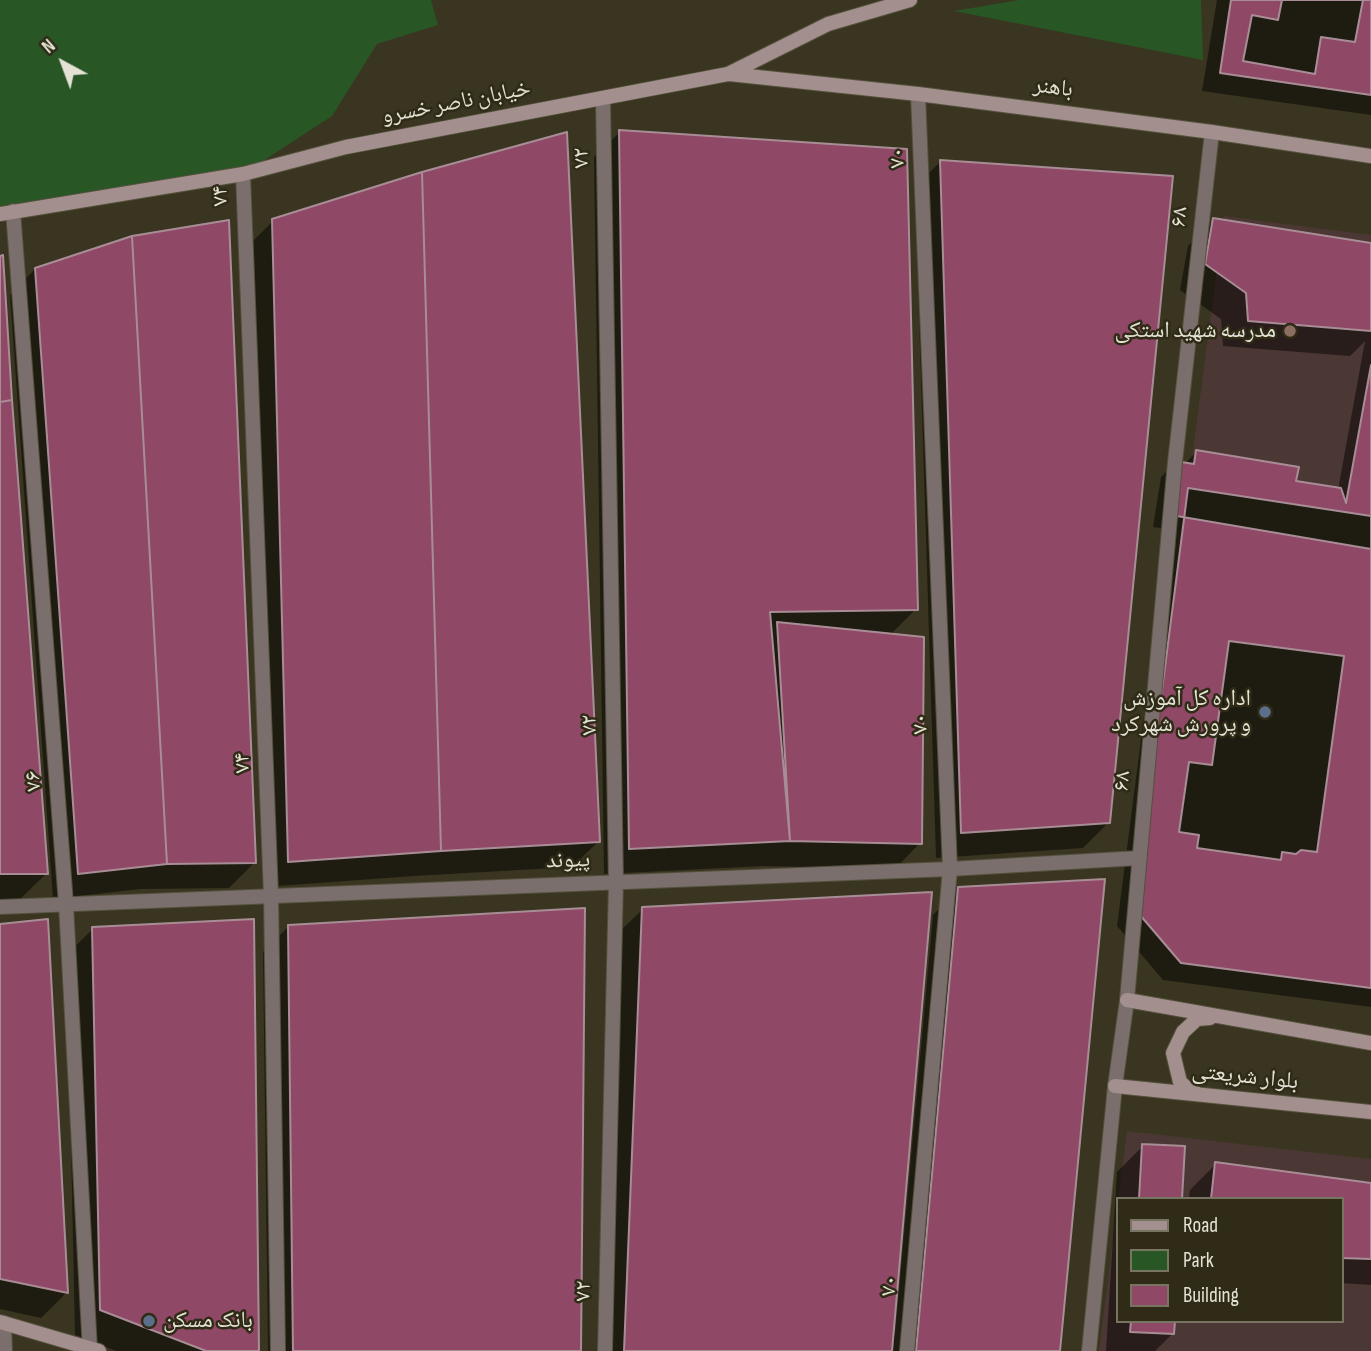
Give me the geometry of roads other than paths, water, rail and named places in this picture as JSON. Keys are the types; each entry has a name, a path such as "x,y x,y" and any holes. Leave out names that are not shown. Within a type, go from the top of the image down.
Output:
{"main road":[{"name":"خیابان ناصر خسرو","path":"6,213 243,174 346,147 728,74 828,24 910,0"},
{"name":"باهنر","path":"728,74 918,94 1212,132 1371,156"},
{"path":"1126,1000 1371,1043"},
{"path":"1210,1097 1190,1091 1180,1082 1173,1053 1183,1032 1198,1019 1219,1017"},
{"name":"بلوار شریعتی","path":"1115,1086 1371,1112"},
{"path":"2,1323 93,1350"}],"street":[{"name":"۷۰","path":"907,1351 950,869 918,94"},
{"name":"۷۲","path":"604,97 616,882 606,1351"},
{"name":"۶۸","path":"1089,1351 1126,1000 1175,462 1212,132"},
{"name":"۷۴","path":"243,174 271,896 278,1351"},
{"name":"۷۶","path":"6,213 66,904 93,1350"},
{"name":"پیوند","path":"0,907 950,869 1139,858"},
{"path":"2,1323 5,1351"}],"place":[{"name":"مدرسه شهید استکی","path":"1290,331"},
{"name":"اداره کل آموزش و پرورش شهرکرد","path":"1265,712"},
{"name":"بانک مسکن","path":"149,1321"}]}
